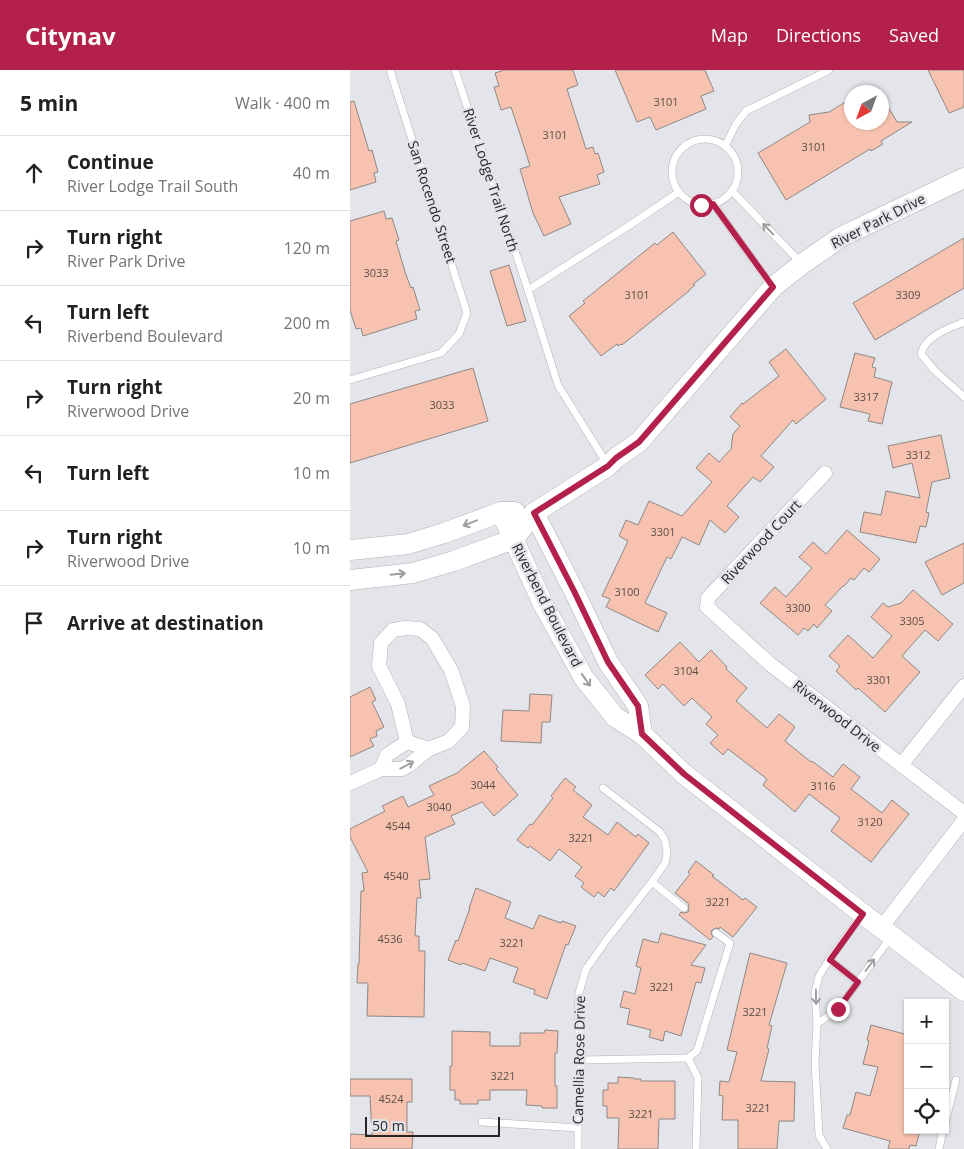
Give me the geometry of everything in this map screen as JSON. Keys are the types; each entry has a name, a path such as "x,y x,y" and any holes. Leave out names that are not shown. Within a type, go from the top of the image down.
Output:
{"street":[{"name":"River Park Drive","path":"514,539 534,513 608,466 639,442 773,287 841,237 964,178"},
{"name":"Riverwood Court","path":"714,613 707,607 708,598 825,473"},
{"path":"350,550 408,544 501,512 534,513 608,662 638,706 642,734"},
{"name":"Riverbend Boulevard","path":"501,512 544,606 584,678 615,717 642,734 684,774 964,991"},
{"path":"350,580 413,573 454,561 514,539"},
{"name":"Riverwood Drive","path":"714,613 770,664 964,813"},
{"path":"350,783 381,769 402,769 429,749 449,741 462,727 462,706 452,670 432,638 420,629 405,628 394,630 381,643 379,666 398,704 407,742"},
{"path":"901,765 964,686"},
{"path":"381,769 387,754 407,742 429,749"},
{"path":"886,932 964,820"}],"lane":[{"name":"San Rocendo Street","path":"350,380 441,353 459,334 467,313 390,70"},
{"name":"River Lodge Trail North","path":"455,70 558,385 608,466"},
{"path":"725,146 736,124 746,111 829,70"},
{"path":"702,139 714,140 725,146 736,162 738,172 732,191 724,199 713,204 701,205 690,202 679,192 674,184 671,172 674,160 680,150 690,142 702,139"},
{"path":"732,191 802,264"},
{"path":"528,290 679,192"},
{"path":"713,204 773,287"},
{"path":"964,322 939,332 922,348 921,354 934,370 964,397"},
{"name":"Camellia Rose Drive","path":"578,1149 581,1060 578,1018 579,993 586,969 652,882 665,863 667,854 665,840 660,832 603,788"},
{"path":"652,882 684,908"},
{"path":"828,1149 819,1135 815,1063 817,1024 814,992 819,976 863,914"},
{"path":"817,1024 838,1009 858,982 886,932"},
{"path":"581,1060 688,1058 698,1051 730,944 716,933"},
{"path":"830,960 858,982"},
{"path":"688,1058 698,1078 696,1149"},
{"path":"949,1107 956,1080"},
{"path":"482,1122 578,1128"},
{"path":"939,1149 943,1134"}],"building":[{"path":"504,70 573,70 578,85 567,89 586,149 593,147 595,154 598,153 604,172 597,175 600,184 559,197 571,224 544,236 533,213 520,169 530,166 511,107 501,110 494,87 499,86 495,73"},
{"path":"615,70 705,70 714,91 701,96 706,109 656,130 650,117 637,122"},
{"path":"928,70 964,70 964,107 949,113"},
{"path":"354,101 369,151 372,150 378,172 374,173 376,182 350,190 350,102"},
{"path":"844,103 844,130 889,130 889,109 897,122 912,122 881,141 883,144 871,151 870,149 786,200 758,153 810,122 809,115 829,112"},
{"path":"384,211 386,219 392,218 399,240 396,241 405,272 411,288 413,287 420,310 415,311 417,319 363,336 361,328 356,329 350,310 350,221"},
{"path":"673,232 706,274 693,284 695,285 689,291 622,345 618,346 617,344 601,356 569,316 585,303 583,301 655,243 657,245"},
{"path":"964,238 964,288 875,340 853,303"},
{"path":"509,265 526,321 507,326 490,271"},
{"path":"786,349 826,399 796,424 793,420 761,456 774,467 760,482 753,477 727,506 739,517 725,533 710,520 699,545 682,537 671,559 667,557 645,603 667,613 658,632 606,607 610,599 602,596 628,541 619,536 626,520 638,525 649,501 682,516 712,482 696,468 709,453 719,462 731,449 733,434 740,426 730,417 742,403 779,376 769,362"},
{"path":"855,353 875,358 872,367 876,368 874,377 892,382 882,424 868,421 870,414 840,407"},
{"path":"473,368 488,421 350,463 350,404"},
{"path":"941,435 950,478 932,482 926,512 929,513 926,527 920,526 916,543 860,532 864,512 881,515 886,491 920,498 912,463 893,468 888,446"},
{"path":"847,530 880,559 869,572 864,568 854,580 851,578 825,605 832,611 817,628 814,624 808,631 804,628 798,635 760,603 775,587 786,597 812,568 799,557 813,542 826,554"},
{"path":"964,543 964,583 942,595 925,562"},
{"path":"913,590 953,624 938,641 925,630 902,656 920,672 885,712 858,688 856,690 836,671 840,666 829,656 848,635 873,658 892,636 871,617 883,603 888,607 901,603"},
{"path":"680,642 699,662 711,650 727,667 726,669 747,688 736,701 767,728 779,714 795,727 785,741 811,762 833,777 843,764 860,777 851,789 882,813 892,800 909,814 871,862 831,831 840,818 809,794 795,812 763,785 767,779 728,749 723,755 710,743 718,735 706,724 712,717 692,698 684,706 663,684 658,689 645,675"},
{"path":"370,687 376,700 372,702 384,727 376,731 377,736 370,739 374,746 350,757 350,697"},
{"path":"530,694 552,695 550,722 542,722 541,743 501,741 503,710 529,711"},
{"path":"484,751 498,767 496,769 518,795 494,816 482,802 451,816 455,824 425,837 430,879 419,880 421,898 417,898 415,936 419,936 419,951 425,951 424,1017 367,1016 368,983 357,983 361,891 364,891 362,873 368,872 350,837 350,829 385,811 382,806 403,796 408,807 434,795 429,786 457,773"},
{"path":"565,778 576,787 573,790 592,805 583,817 608,835 617,822 636,837 638,834 649,843 614,891 611,888 604,897 598,892 594,897 581,887 584,883 575,876 582,867 559,849 550,861 530,846 528,848 517,840 530,824 532,825 553,798 551,796"},
{"path":"696,861 743,900 745,898 757,907 733,937 720,927 719,929 712,930 713,937 710,940 679,915 681,912 688,912 689,907 688,903 675,893 690,874 688,872"},
{"path":"476,888 511,902 505,918 533,929 539,915 576,926 568,945 566,944 547,999 534,994 535,990 513,982 518,968 490,958 485,971 448,960 456,940 458,941"},
{"path":"661,933 706,945 691,965 705,968 701,983 696,982 681,1036 665,1031 663,1041 649,1037 651,1030 627,1024 630,1009 620,1007 624,991 635,994 641,968 636,966 643,939 658,943"},
{"path":"750,953 787,963 769,1025 772,1026 767,1048 769,1049 761,1081 795,1082 794,1121 779,1121 777,1149 738,1149 738,1120 722,1120 723,1096 719,1095 720,1081 729,1082 737,1052 727,1050"},
{"path":"871,1025 904,1034 904,1134 919,1134 916,1146 910,1145 909,1149 888,1149 890,1141 843,1128 847,1115 850,1115 856,1092 870,1096 878,1067 863,1064 869,1041 867,1040"},
{"path":"545,1030 558,1031 557,1053 555,1053 557,1108 526,1105 527,1090 490,1090 490,1100 478,1100 478,1104 460,1104 460,1100 455,1100 455,1090 450,1090 452,1031 490,1032 490,1046 520,1046 520,1033 544,1033"},
{"path":"618,1077 641,1079 641,1081 675,1081 675,1119 659,1119 658,1149 618,1149 619,1118 607,1118 607,1106 603,1106 603,1090 608,1090 608,1083 618,1083"},
{"path":"350,1079 412,1079 412,1102 407,1102 407,1132 413,1132 412,1149 350,1149 350,1134 372,1135 370,1096 350,1096"}],"route":[{"path":"701,205 713,204 773,287 639,442 608,466 534,513 608,662 638,706 642,734 684,774 863,914 830,960 858,982 838,1009"}]}
